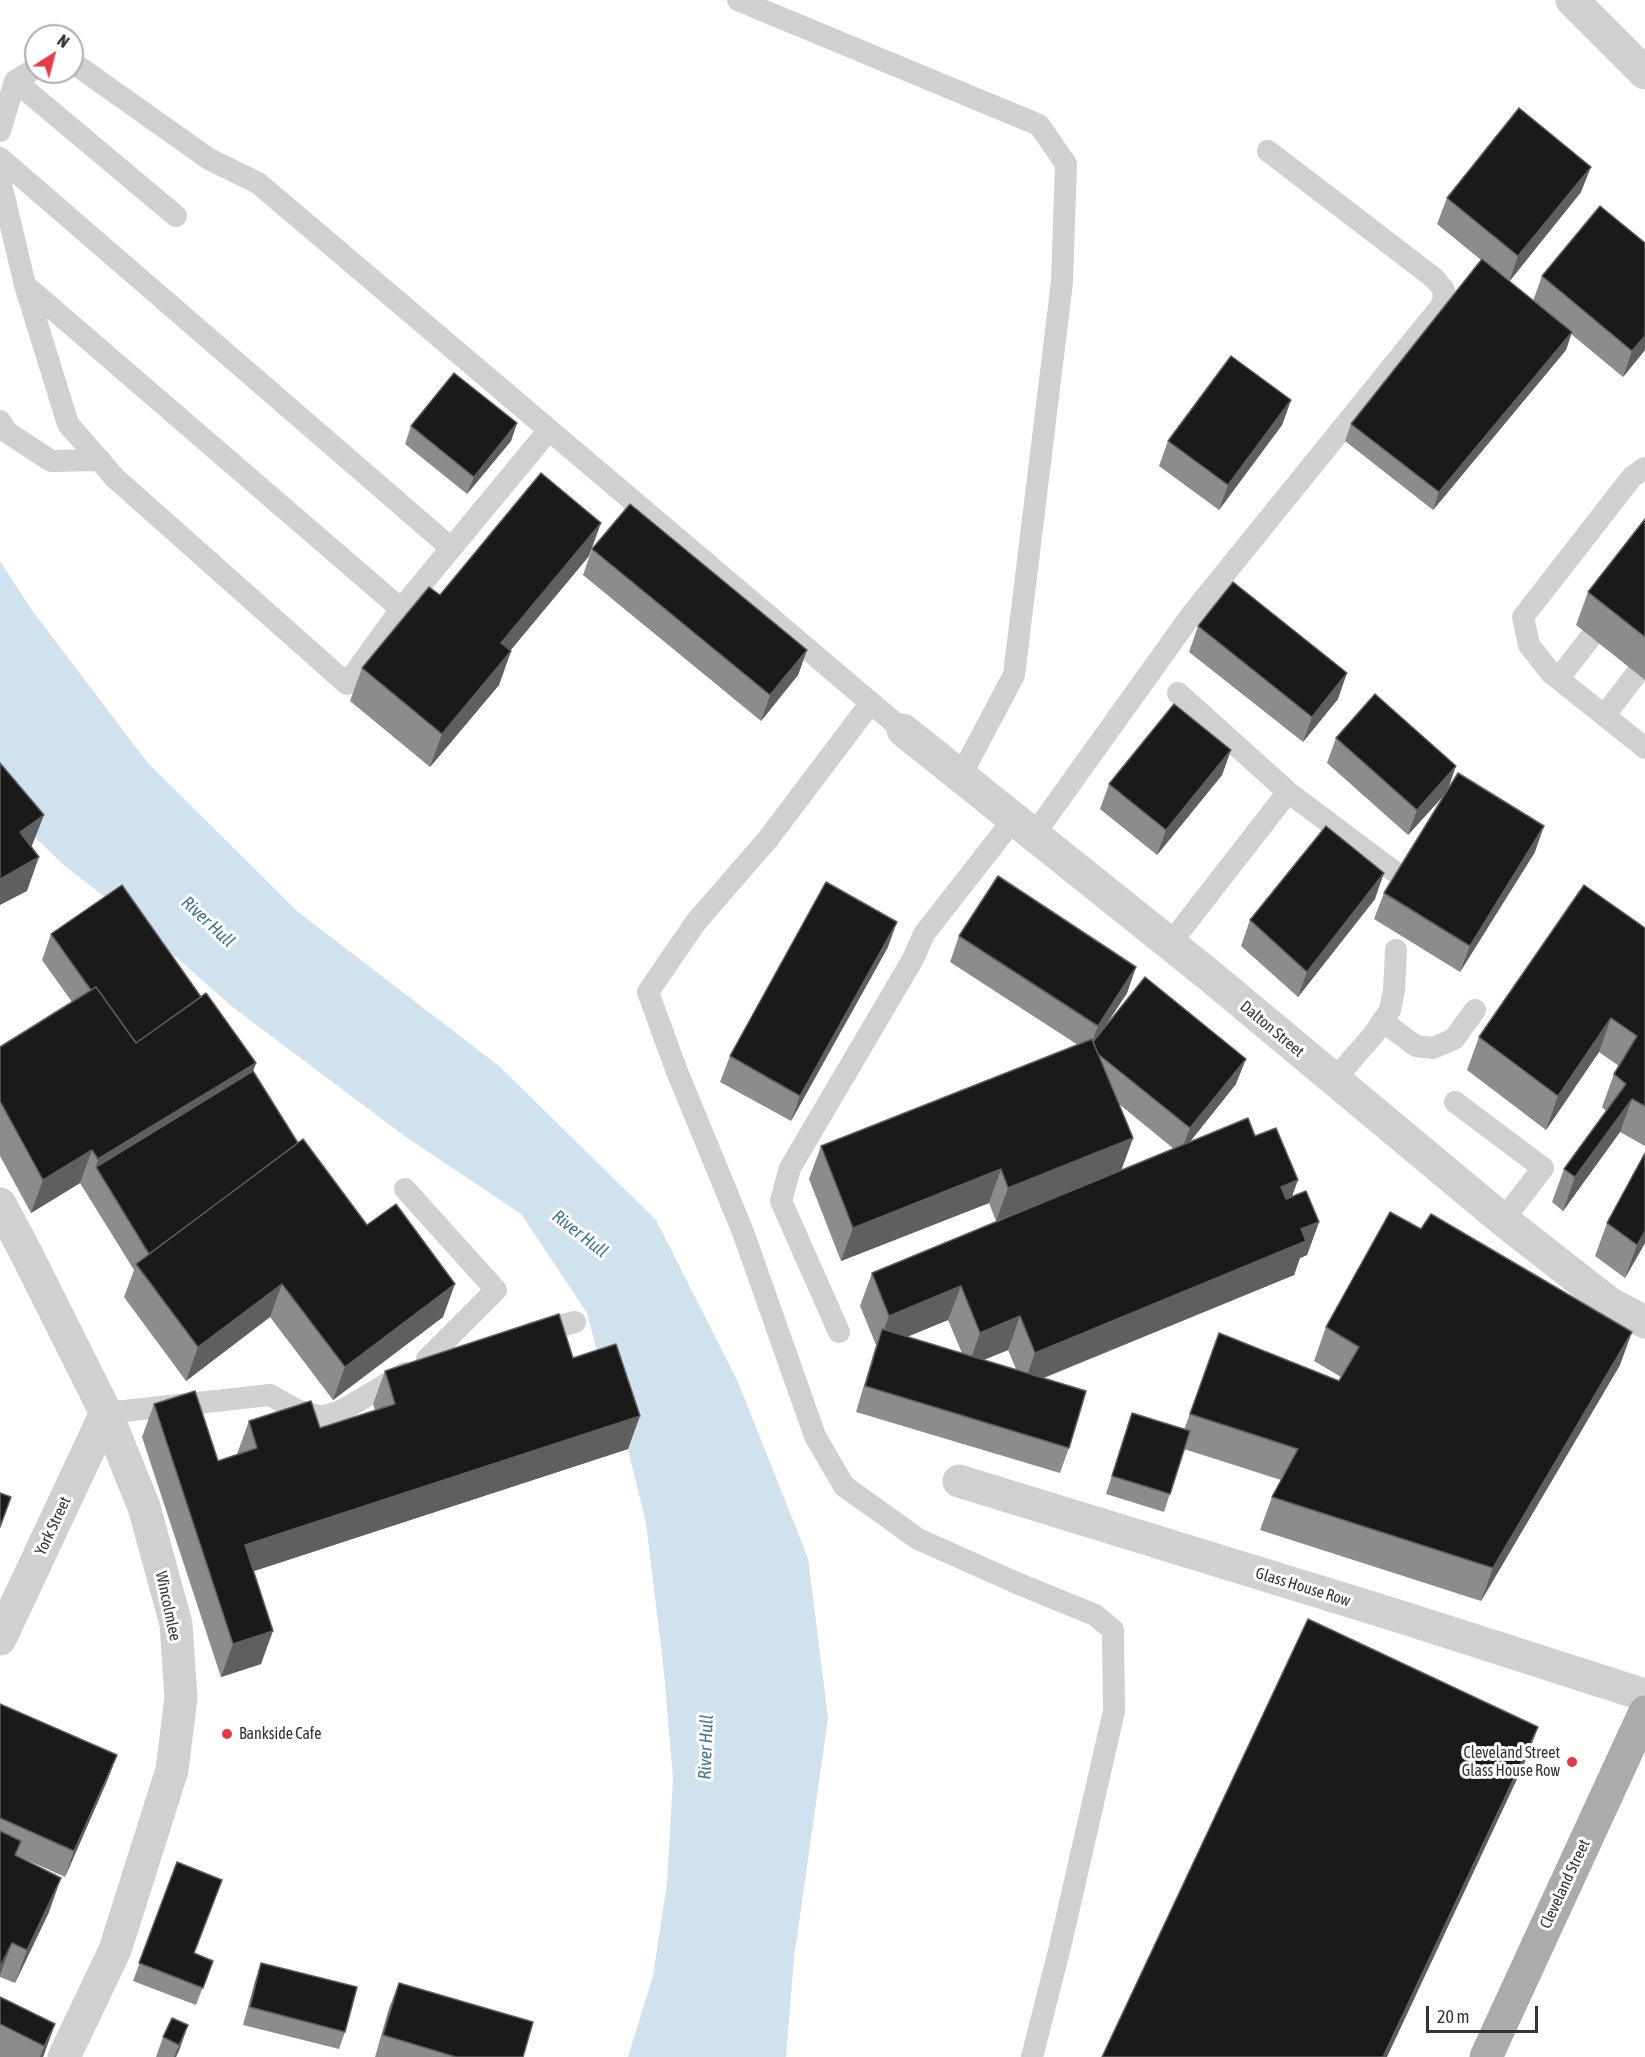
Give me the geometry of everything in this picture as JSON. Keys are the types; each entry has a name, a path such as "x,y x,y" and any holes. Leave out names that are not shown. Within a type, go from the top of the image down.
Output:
{"main road":[{"name":"Cleveland Street","path":"1486,2057 1645,1712"}],"street":[{"path":"1572,0 1645,73"},
{"name":"Dalton Street","path":"903,730 1209,975 1503,1220 1610,1303 1645,1322"},
{"name":"Wincolmlee","path":"0,1204 106,1413 144,1507 176,1624 181,1698 172,1770 115,1950 64,2057"},
{"name":"York Street","path":"0,1639 106,1413"},
{"name":"Glass House Row","path":"960,1481 1395,1615 1645,1695"}],"lane":[{"path":"738,0 1039,125 1066,164 1062,282 1014,675 960,777"},
{"path":"84,70 209,159 258,183 903,730"},
{"path":"0,131 15,81 24,75"},
{"path":"15,81 176,216"},
{"path":"839,1332 781,1201 790,1168 913,959 924,934 1023,828 1192,614 1443,304 1444,290 1434,278 1268,151"},
{"path":"0,158 451,548"},
{"path":"0,180 25,285 68,424 115,478 346,684 400,609 549,430"},
{"path":"25,285 400,609"},
{"path":"0,421 7,432 51,461 100,460"},
{"path":"1645,468 1632,477 1523,616 1529,645 1551,673 1645,747"},
{"path":"1559,678 1590,638"},
{"path":"1605,716 1637,673"},
{"path":"1178,693 1288,792 1392,870"},
{"path":"870,704 768,839 696,922 648,992 676,1069 743,1232 815,1436 844,1486 918,1539 1095,1615 1113,1630 1114,1712 1060,1947 1032,2057"},
{"path":"1169,945 1288,792"},
{"path":"1334,1080 1390,1010 1394,990 1396,950"},
{"path":"1382,1021 1416,1046 1432,1048 1454,1039 1475,1010"},
{"path":"1455,1102 1543,1168 1503,1220"},
{"path":"106,1413 270,1395 297,1410 323,1417 343,1410 427,1359 496,1290 405,1189"},
{"path":"518,1336 575,1322"},
{"path":"427,1359 461,1351"}],"water":[{"name":"River Hull","path":"0,561 31,609 147,762 297,911 499,1066 656,1220 738,1382 808,1558 828,1718 794,1958 786,2057 628,2057 653,1976 667,1884 673,1778 664,1672 646,1523 628,1449 604,1378 587,1313 521,1214 406,1137 230,1005 133,919 65,866 20,823 0,797"}],"building":[{"path":"1519,108 1591,167 1518,256 1447,198"},
{"path":"1600,206 1645,243 1645,336 1632,351 1542,276"},
{"path":"1482,259 1572,332 1439,492 1351,424"},
{"path":"1231,356 1291,400 1228,485 1168,441"},
{"path":"454,373 517,423 474,477 411,426"},
{"path":"541,473 601,523 501,643 511,651 442,734 362,668 429,587 440,595"},
{"path":"630,504 807,650 770,695 592,549"},
{"path":"1645,519 1645,637 1588,592"},
{"path":"1233,582 1347,673 1312,717 1198,626"},
{"path":"1375,694 1456,766 1417,810 1336,738"},
{"path":"1174,704 1231,750 1166,830 1109,784"},
{"path":"0,763 44,815 20,832 39,857 0,879"},
{"path":"1458,773 1544,826 1470,946 1384,893"},
{"path":"1326,826 1384,873 1307,972 1250,920"},
{"path":"998,876 1136,967 1098,1026 959,936"},
{"path":"826,882 897,922 800,1096 730,1056"},
{"path":"122,885 201,997 136,1043 96,987 91,990 51,934"},
{"path":"1584,885 1645,928 1645,1106 1632,1099 1575,1177 1564,1169 1626,1084 1614,1074 1637,1036 1611,1018 1558,1096 1479,1037"},
{"path":"1145,977 1246,1059 1190,1128 1098,1054 1093,1042"},
{"path":"96,987 136,1043 206,993 256,1063 98,1159 92,1150 43,1180 0,1101 0,1047"},
{"path":"1092,1039 1133,1138 1008,1188 1001,1169 853,1228 821,1146"},
{"path":"253,1071 298,1143 149,1254 96,1167"},
{"path":"1248,1118 1255,1136 1276,1128 1298,1180 1281,1187 1286,1199 1306,1191 1319,1222 1301,1229 1306,1241 1035,1353 1020,1316 980,1333 961,1286 889,1316 872,1273"},
{"path":"303,1139 367,1225 396,1204 455,1284 345,1367 282,1284 198,1347 136,1264"},
{"path":"1645,1153 1645,1231 1637,1245 1607,1223"},
{"path":"1390,1212 1421,1229 1431,1214 1632,1332 1493,1568 1272,1497 1298,1449 1190,1414 1219,1333 1339,1381 1359,1347 1326,1327"},
{"path":"559,1314 573,1358 616,1344 640,1416 245,1545 273,1631 233,1644 154,1404 195,1391 218,1461 257,1448 249,1421 311,1401 320,1428 395,1404 385,1371"},
{"path":"882,1329 1086,1391 1069,1448 865,1386"},
{"path":"1132,1413 1190,1431 1170,1494 1112,1476"},
{"path":"0,1493 11,1497 0,1527"},
{"path":"1308,1619 1538,1727 1383,2057 1102,2057"},
{"path":"0,1704 117,1755 74,1851 0,1818"},
{"path":"0,1831 21,1841 15,1855 61,1878 27,1950 12,1943 0,1967"},
{"path":"177,1862 222,1880 194,1953 213,1961 203,1988 139,1963"},
{"path":"261,1963 357,1987 345,2032 250,2007"},
{"path":"399,1983 533,2022 523,2057 456,2057 383,2035"},
{"path":"0,1997 55,2024 44,2046 0,2024"},
{"path":"172,2018 188,2025 179,2045 163,2037"}],"place":[{"name":"Bankside Cafe","path":"227,1734"},
{"name":"Cleveland Street Glass House Row","path":"1572,1762"}]}
